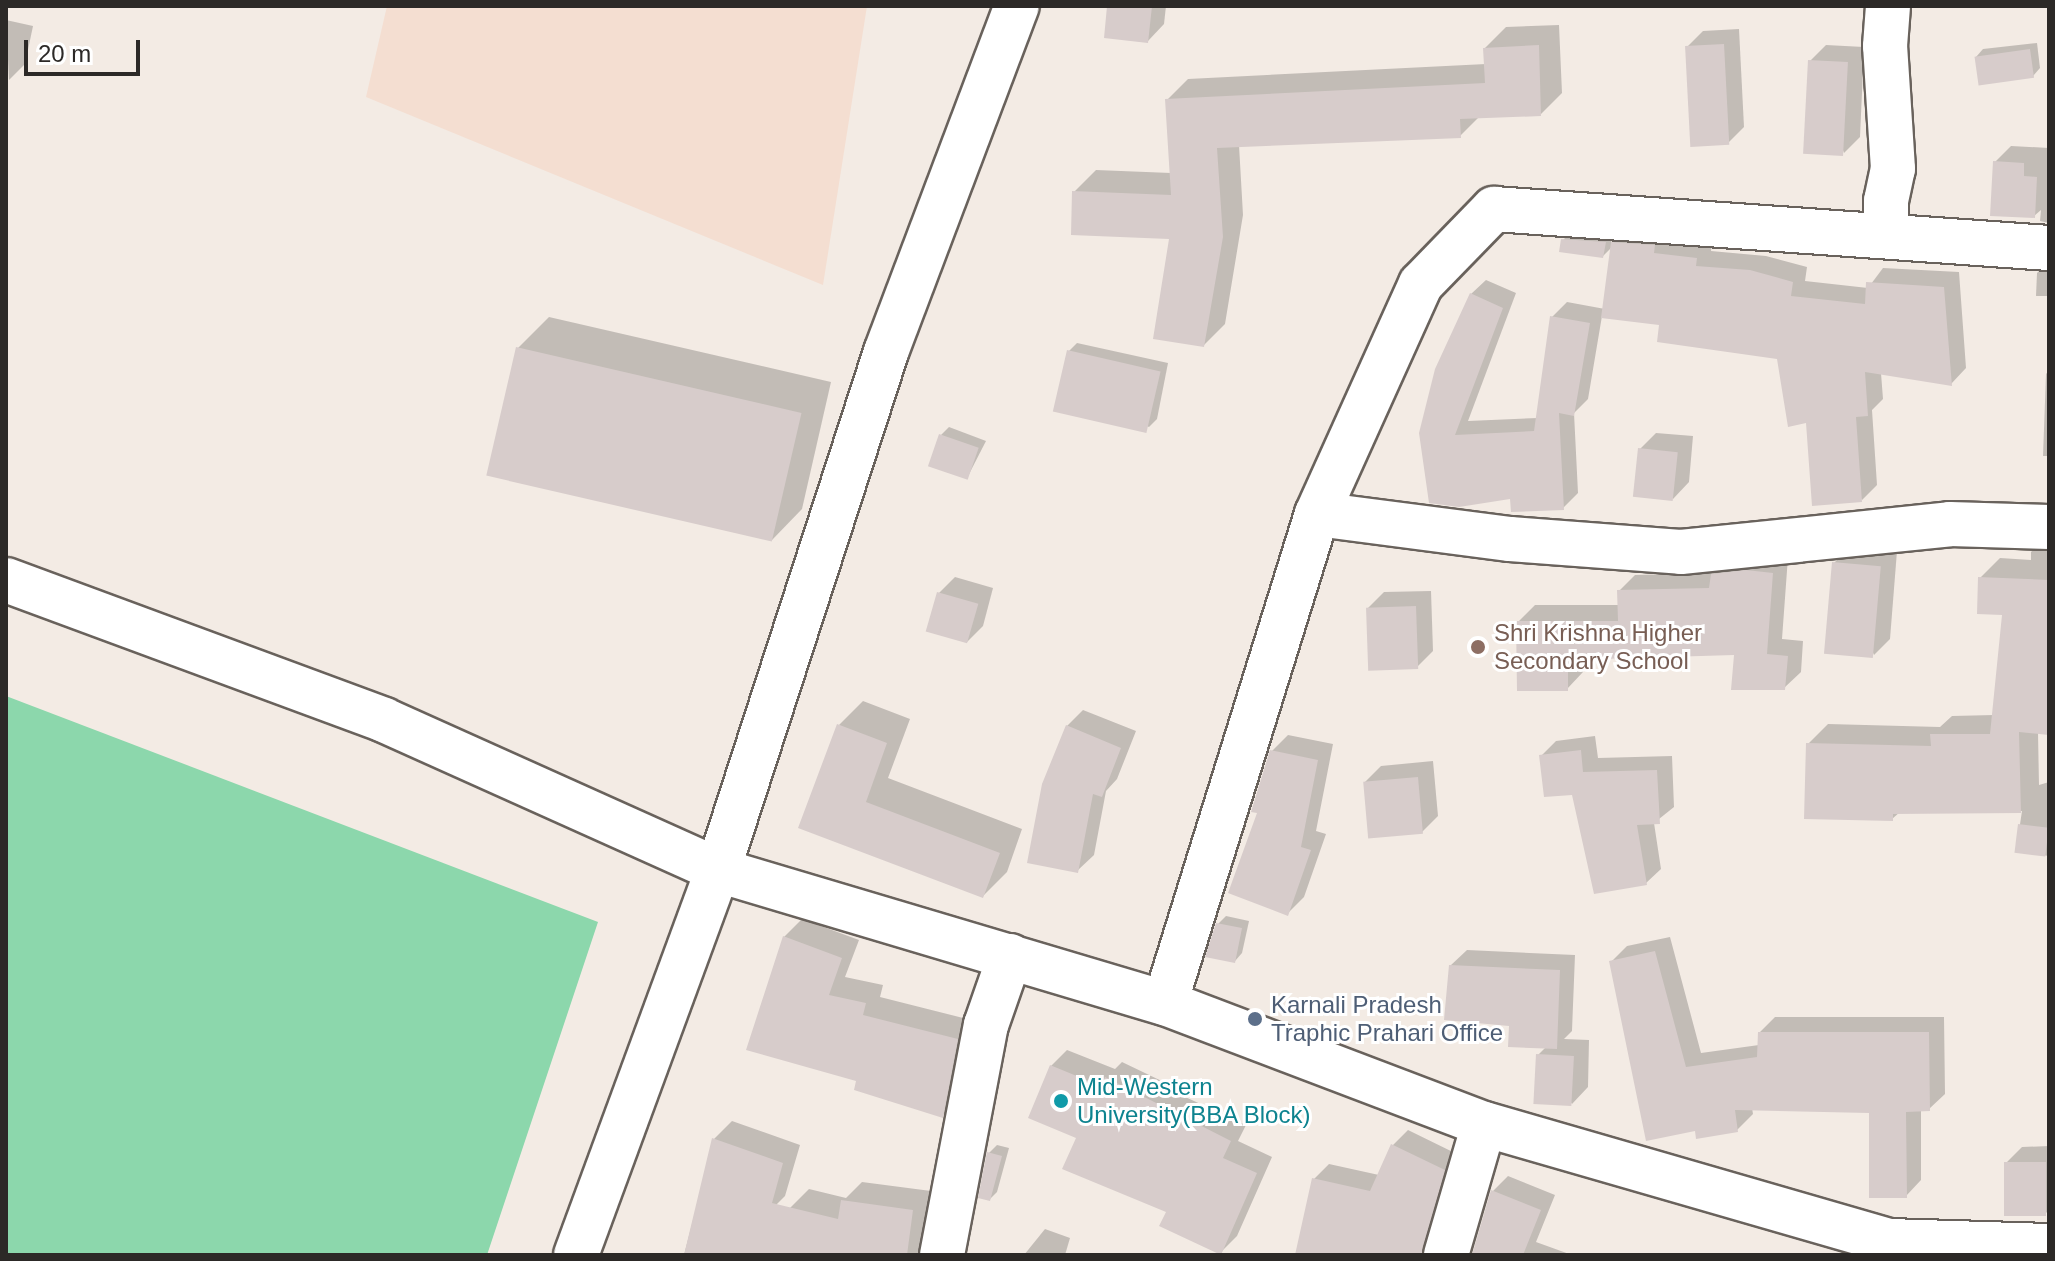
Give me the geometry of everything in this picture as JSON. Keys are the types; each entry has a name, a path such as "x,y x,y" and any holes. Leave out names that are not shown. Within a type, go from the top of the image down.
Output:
{"street":[{"path":"576,1255 718,870 886,352 1017,6"},
{"path":"1886,236 1886,201 1893,169 1885,46 1888,6"},
{"path":"1165,1003 1317,514 1421,284 1494,209 2049,248"},
{"path":"1317,514 1510,539 1681,552 1950,524 2049,527"},
{"path":"6,580 384,720 718,870 1165,1003 1484,1124 1889,1241 2049,1246"},
{"path":"942,1255 986,1025 1010,956"},
{"path":"1446,1255 1484,1124"}],"shaded area":[{"path":"387,6 867,6 823,285 366,97"}],"green space":[{"path":"6,696 598,922 487,1255 6,1255"}],"building":[{"path":"1107,6 1152,6 1148,43 1104,38"},
{"path":"1724,44 1729,145 1690,147 1685,46"},
{"path":"1539,45 1541,116 1460,119 1461,138 1217,148 1223,237 1204,347 1153,339 1169,239 1071,235 1072,191 1171,195 1165,99 1485,83 1483,48"},
{"path":"2030,49 2034,78 1979,86 1975,57"},
{"path":"1808,60 1848,62 1843,156 1803,154"},
{"path":"1993,161 2024,163 2024,176 2037,177 2035,218 1990,216"},
{"path":"1561,239 1606,242 1603,258 1559,252"},
{"path":"1611,242 1655,245 1654,253 1697,258 1696,266 1750,270 1793,282 1791,296 1865,304 1866,282 1944,287 1952,386 1865,372 1868,416 1856,417 1862,502 1812,506 1806,423 1788,427 1777,359 1657,342 1659,325 1601,318"},
{"path":"1470,293 1503,308 1455,435 1534,431 1550,316 1590,323 1574,416 1559,413 1564,510 1511,512 1510,499 1459,507 1429,503 1419,433 1435,369"},
{"path":"516,347 801,413 772,542 486,476"},
{"path":"1067,350 1161,372 1146,433 1053,411"},
{"path":"939,434 979,448 968,480 928,466"},
{"path":"1638,448 1678,452 1673,501 1633,497"},
{"path":"1832,562 1881,566 1873,658 1824,654"},
{"path":"1746,570 1773,573 1767,654 1788,656 1785,690 1731,690 1734,655 1568,660 1568,691 1517,691 1516,621 1618,621 1617,590 1709,588 1711,574"},
{"path":"1978,577 2049,580 2049,735 2019,732 2021,813 1893,814 1893,821 1804,819 1806,743 1931,746 1930,734 1990,734 2002,615 1977,614"},
{"path":"937,592 978,604 967,643 926,631"},
{"path":"1416,606 1418,669 1368,671 1366,608"},
{"path":"837,724 887,743 866,802 1000,853 983,898 798,828"},
{"path":"1066,725 1121,748 1102,797 1093,794 1078,873 1027,863 1042,784"},
{"path":"1270,750 1318,760 1301,847 1311,850 1288,916 1228,893 1257,813 1251,812"},
{"path":"1581,750 1583,772 1657,770 1660,824 1637,825 1647,885 1594,894 1572,795 1544,797 1539,755"},
{"path":"1418,777 1423,834 1368,839 1363,782"},
{"path":"2018,824 2049,828 2045,857 2014,853"},
{"path":"1216,923 1242,928 1235,963 1205,957"},
{"path":"783,936 842,958 829,995 866,1003 863,1015 958,1039 943,1118 854,1090 856,1081 746,1050"},
{"path":"1655,951 1686,1067 1757,1057 1758,1032 1929,1032 1930,1111 1906,1112 1907,1198 1869,1198 1869,1113 1735,1110 1738,1132 1696,1139 1695,1131 1646,1141 1609,961"},
{"path":"1449,965 1560,970 1557,1049 1508,1047 1509,1026 1444,1020"},
{"path":"1536,1054 1574,1056 1571,1106 1533,1104"},
{"path":"1050,1065 1101,1086 1105,1077 1231,1141 1223,1158 1257,1173 1221,1255 1159,1226 1166,1212 1062,1169 1076,1138 1028,1118"},
{"path":"712,1138 783,1163 772,1203 838,1219 841,1200 913,1210 907,1255 684,1255"},
{"path":"1391,1144 1445,1170 1422,1255 1295,1255 1312,1178 1370,1191"},
{"path":"987,1152 1002,1156 990,1201 978,1198"},
{"path":"2004,1162 2046,1162 2046,1216 2004,1216"},
{"path":"1491,1190 1541,1210 1523,1255 1472,1255"}],"place":[{"name":"Shri Krishna Higher Secondary School","path":"1478,647"},
{"name":"Karnali Pradesh Traphic Prahari Office","path":"1255,1019"},
{"name":"Mid-Western University(BBA Block)","path":"1061,1101"}]}
